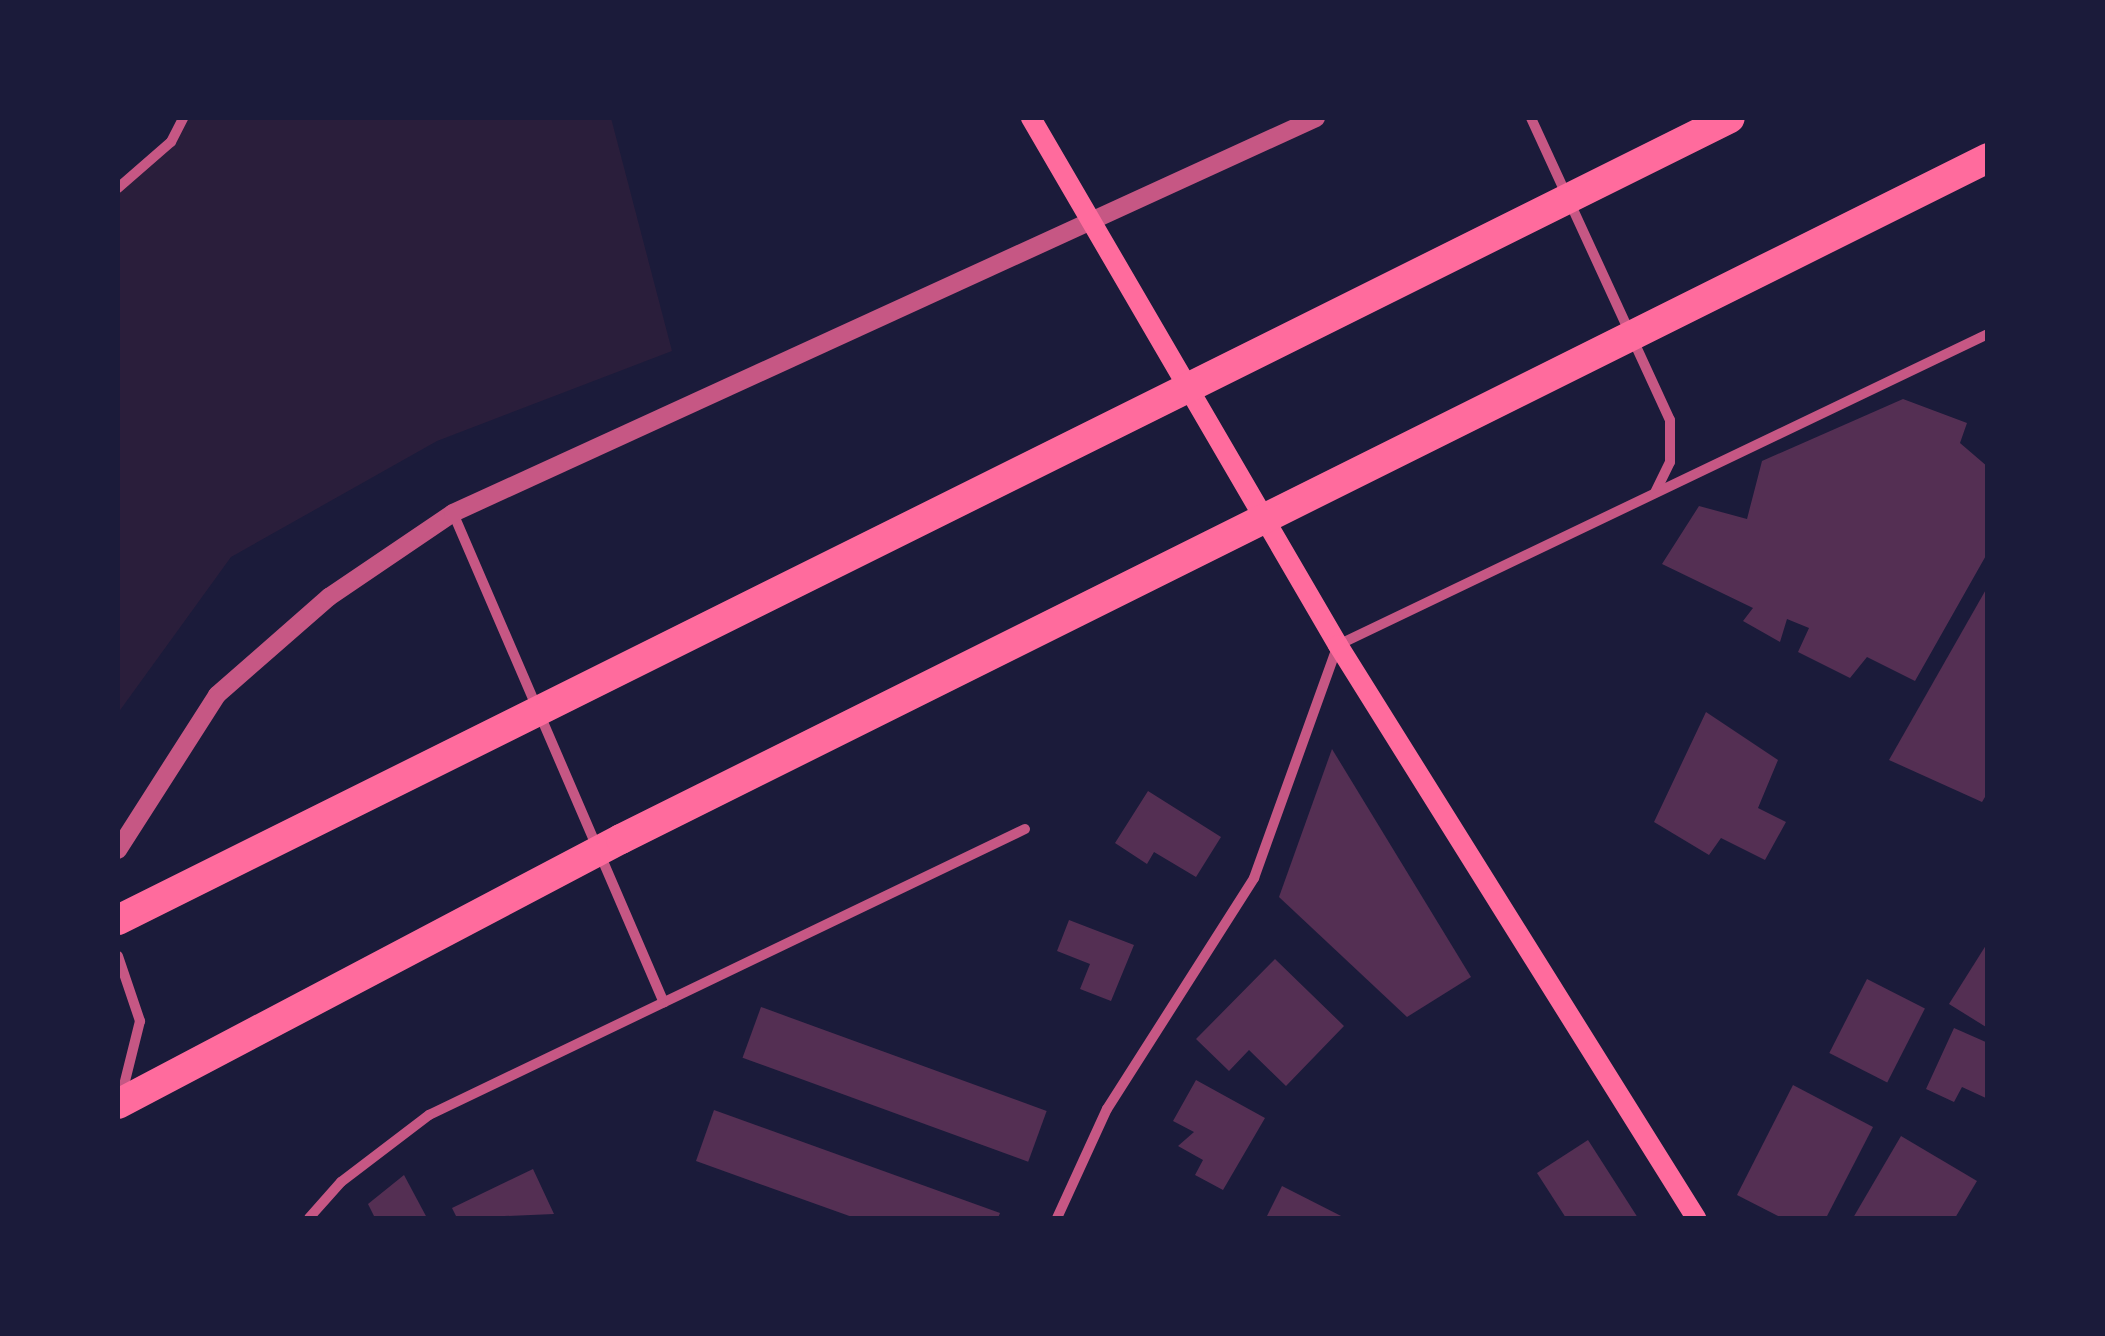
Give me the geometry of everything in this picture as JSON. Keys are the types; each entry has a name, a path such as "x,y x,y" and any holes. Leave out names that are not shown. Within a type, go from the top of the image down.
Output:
{"highway":[{"path":"118,920 1730,118"},
{"path":"118,1104 620,838 1988,158"}],"main road":[{"path":"1031,118 1089,225 1338,644 1696,1218"}],"street":[{"path":"118,188 171,142 184,118"},
{"path":"118,850 217,695 329,597 452,513 1316,118"},
{"path":"1532,118 1670,420 1670,462 1655,493"},
{"path":"1057,1218 1107,1109 1254,878 1338,644 1988,334"},
{"path":"452,513 664,1003"},
{"path":"309,1218 341,1182 429,1115 1025,829"},
{"path":"118,956 140,1020 138,1054 118,1104"}],"shaded area":[{"path":"183,118 611,118 672,351 437,441 231,557 118,713 118,190 171,142"}],"building":[{"path":"1903,399 1967,423 1960,443 1988,467 1988,552 1915,681 1867,657 1850,678 1798,652 1809,628 1787,619 1780,642 1743,621 1753,608 1662,564 1699,506 1747,519 1762,461"},
{"path":"1988,586 1988,792 1982,802 1889,760"},
{"path":"1706,712 1778,760 1758,808 1786,822 1765,860 1721,838 1709,855 1654,822"},
{"path":"1332,749 1471,977 1407,1017 1279,897"},
{"path":"1148,791 1221,837 1196,877 1154,852 1147,864 1115,843"},
{"path":"1069,920 1134,945 1111,1001 1080,989 1090,964 1057,951"},
{"path":"1988,942 1988,1025 1986,1027 1949,1004"},
{"path":"1275,959 1344,1026 1286,1086 1249,1050 1229,1071 1196,1039"},
{"path":"1867,979 1925,1009 1887,1082 1829,1053"},
{"path":"761,1007 1047,1111 1028,1162 743,1058"},
{"path":"1954,1028 1988,1043 1988,1099 1962,1087 1954,1102 1926,1089"},
{"path":"1196,1080 1265,1118 1223,1190 1195,1175 1203,1160 1178,1146 1194,1132 1173,1121"},
{"path":"1793,1085 1873,1127 1826,1218 1782,1218 1737,1195"},
{"path":"714,1110 1000,1213 998,1218 855,1218 696,1161"},
{"path":"1901,1136 1977,1181 1955,1218 1853,1218"},
{"path":"1588,1140 1638,1218 1566,1218 1537,1173"},
{"path":"533,1169 554,1214 457,1218 452,1208"},
{"path":"404,1175 427,1218 375,1218 368,1204"},
{"path":"1282,1186 1345,1218 1266,1218"}]}
